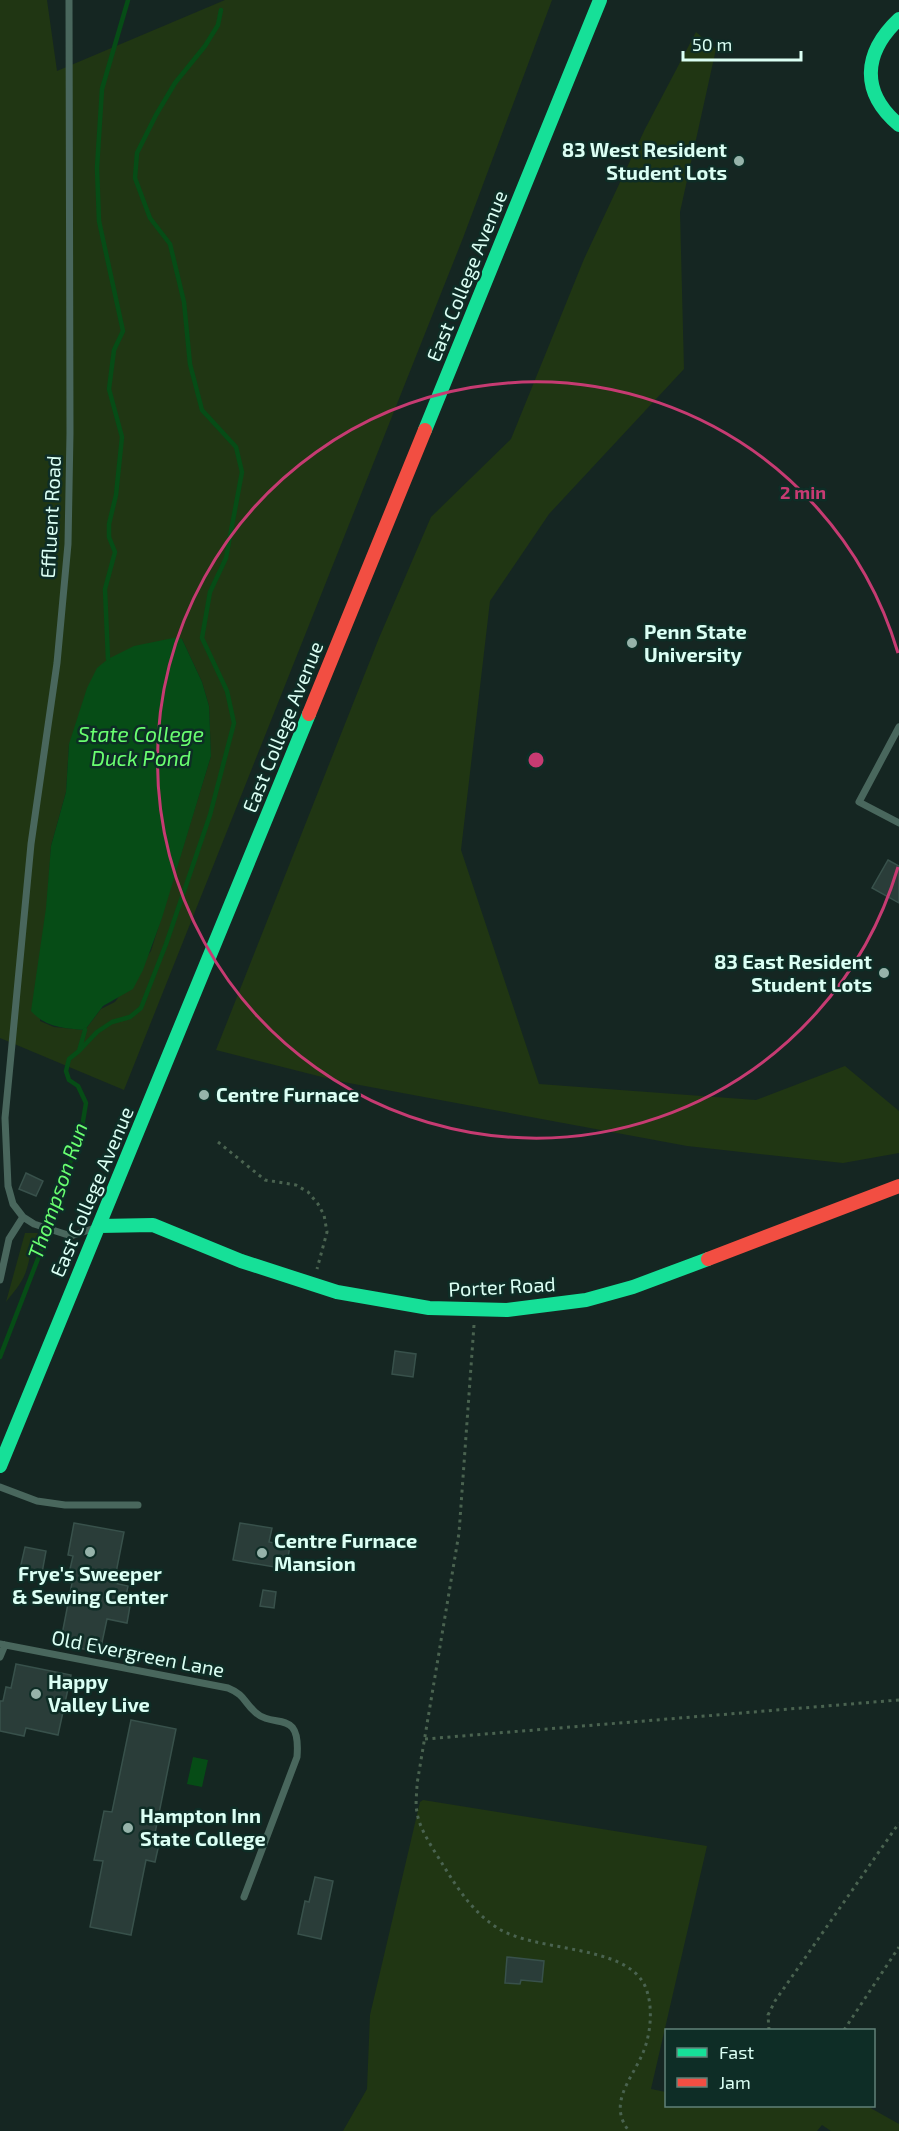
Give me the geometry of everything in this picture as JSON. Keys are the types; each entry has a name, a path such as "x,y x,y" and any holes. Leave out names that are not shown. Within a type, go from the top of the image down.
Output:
{"main road":[{"name":"East College Avenue","path":"0,1466 600,0"},
{"path":"587,32 607,0"},
{"path":"899,20 880,40 872,59 870,79 873,97 899,125"},
{"name":"Porter Road","path":"100,1226 153,1225 241,1261 312,1285 386,1303 476,1311 556,1305 633,1287 899,1186"}],"lane":[{"name":"Effluent Road","path":"23,1216 13,1204 8,1186 5,1118 11,1032 31,844 57,663 68,544 69,0"},
{"path":"899,728 859,802 899,823"},
{"path":"0,1280 9,1239 23,1216 38,1225 71,1236 100,1226"},
{"path":"0,1487 37,1502 65,1505 138,1505"},
{"path":"0,1657 3,1644"},
{"name":"Old Evergreen Lane","path":"3,1644 228,1688 240,1693 254,1712 262,1717 288,1724 295,1732 298,1743 297,1757 244,1897"}],"path":[{"path":"218,1142 265,1180 296,1185 308,1192 318,1204 324,1215 327,1232 312,1285"},
{"path":"476,1311 459,1533 417,1784 417,1813 447,1870 474,1910 497,1928 520,1939 614,1960 630,1967 645,1985 652,2012 642,2055 624,2087 620,2106 621,2121 629,2131"},
{"path":"425,1739 899,1700"},
{"path":"770,2029 768,2014 775,2001 899,1823"},
{"path":"845,2029 899,1947"}],"shaded area":[{"path":"0,0 47,0 57,71 225,0 552,0 463,238 124,1090 0,1038","holes":["182,639 202,682 209,706 211,756 151,951 115,1002 101,1009 85,1030 54,1027 40,1021 51,846 66,792 69,744"]},
{"path":"696,32 716,49 680,212 684,369 549,514 490,601 461,850 539,1084 756,1100 845,1066 899,1111 899,1153 843,1163 687,1146 338,1081 216,1050 379,638 431,517 511,439 584,259 645,129"},
{"path":"25,1233 38,1233 23,1278 6,1302"},
{"path":"423,1800 707,1846 651,2089 665,2092 665,2107 869,2107 899,2124 899,2131 831,2131 822,2125 817,2131 343,2131 367,2089 370,2015 420,1802"}],"water":[{"name":"State College Duck Pond","path":"178,637 182,639 202,682 209,706 211,756 162,918 143,970 133,989 103,1006 85,1030 49,1024 31,1011 46,908 51,846 66,792 69,744 87,688 97,668 108,659 134,646"},
{"path":"193,1757 208,1760 202,1787 187,1784"}],"building":[{"path":"888,860 899,866 899,903 872,888"},
{"path":"26,1173 43,1181 36,1196 19,1189"},
{"path":"395,1351 416,1354 413,1377 392,1374"},
{"path":"74,1523 124,1532 114,1583 128,1586 124,1605 130,1606 127,1623 107,1619 100,1652 60,1645 72,1583 67,1582 73,1556 68,1555"},
{"name":"Centre Furnace Mansion","path":"240,1523 272,1528 269,1542 290,1546 286,1569 233,1560"},
{"path":"25,1547 46,1551 42,1573 20,1569"},
{"path":"263,1590 276,1592 274,1608 260,1606"},
{"name":"Happy Valley Live","path":"16,1664 71,1675 58,1735 26,1728 24,1736 0,1731 0,1701 3,1701 6,1687 11,1688"},
{"name":"Hampton Inn State College","path":"131,1720 176,1729 153,1843 159,1844 155,1862 146,1860 131,1935 90,1927 103,1861 94,1860 104,1811 112,1812"},
{"path":"315,1877 333,1881 321,1939 298,1934 305,1901 309,1902"},
{"path":"507,1957 544,1961 542,1982 521,1980 520,1984 505,1983"}],"waterway":[{"path":"108,659 105,589 115,552 109,537 109,524 116,495 122,437 109,389 114,350 123,331 99,221 97,168 102,89 128,0"},
{"path":"79,1051 97,1032 112,1022 130,1017 141,1008 166,944 210,815 234,723 227,691 202,638 210,592 226,558 242,472 236,447 202,410 190,364 184,302 170,244 150,218 135,178 137,153 156,115 175,83 205,46 218,25 221,10"},
{"name":"Thompson Run","path":"0,1357 39,1256 82,1127 86,1103 78,1086 69,1080 66,1071 69,1059 79,1051 85,1030"}],"traffic: fast":[{"path":"425,430 600,0"},
{"path":"899,19 878,45 871,72 872,86 877,99 899,125"},
{"path":"0,1466 309,714"},
{"path":"100,1226 153,1225 241,1261 337,1292 429,1308 507,1310 586,1300 633,1287 708,1259"}],"traffic: jam":[{"path":"309,714 425,430"},
{"path":"708,1259 899,1186"}],"place":[{"name":"83 West Resident Student Lots","path":"739,161"},
{"name":"Penn State University","path":"632,643"},
{"name":"83 East Resident Student Lots","path":"884,973"},
{"name":"Centre Furnace","path":"204,1095"},
{"name":"Frye's Sweeper & Sewing Center","path":"90,1552"},
{"name":"Centre Furnace Mansion","path":"262,1553"},
{"name":"Happy Valley Live","path":"36,1694"},
{"name":"Hampton Inn State College","path":"128,1828"}]}
